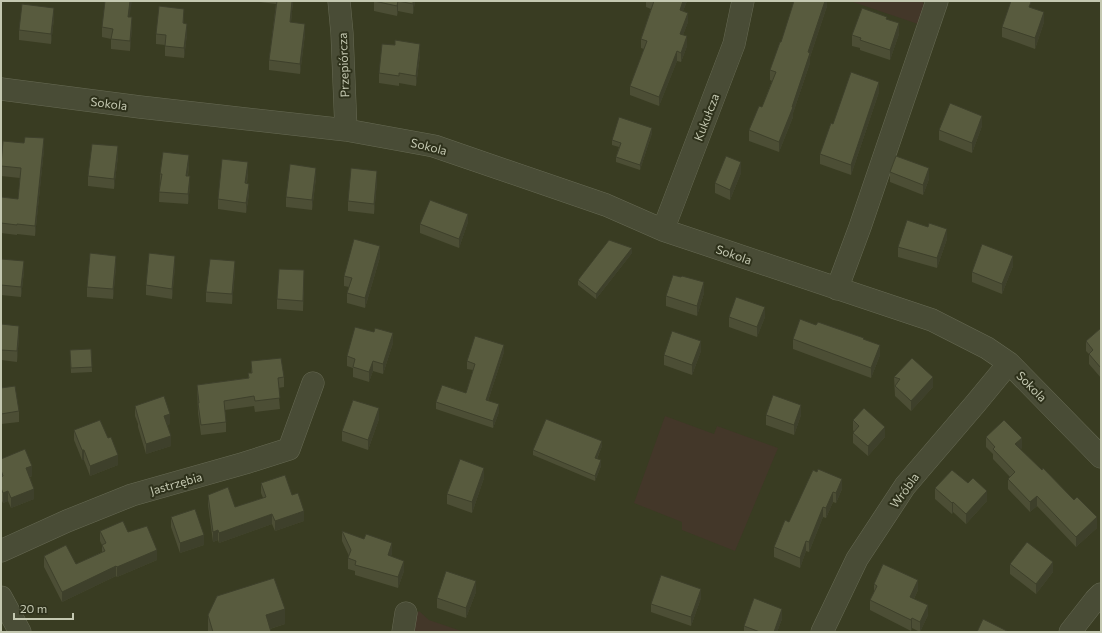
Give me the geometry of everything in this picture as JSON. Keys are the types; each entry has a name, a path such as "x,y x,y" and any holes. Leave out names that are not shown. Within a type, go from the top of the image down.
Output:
{"street":[{"name":"Przepiórcza","path":"339,1 342,33 346,130"},
{"name":"Kukułcza","path":"663,230 734,44 743,1"},
{"path":"837,289 863,220 937,1"},
{"name":"Sokola","path":"1,89 144,108 346,130 434,146 606,205 663,230 932,320 987,348 1009,363 1101,458"},
{"name":"Wróbla","path":"822,632 857,559 905,486 1009,363"},
{"name":"Jastrzębia","path":"1,551 67,521 132,495 246,463 289,449 313,382"},
{"path":"1070,632 1101,594"},
{"path":"1,597 20,632"}],"shaded area":[{"path":"850,1 924,1 923,3 926,9 921,25"},
{"path":"665,416 714,434 717,426 778,448 735,551 682,530 682,522 634,503"},
{"path":"419,611 429,620 464,632 409,632 411,622"}],"building":[{"path":"105,1 130,1 128,17 132,17 130,41 111,39 113,29 102,27"},
{"path":"277,1 292,1 290,22 305,24 300,64 269,60"},
{"path":"374,1 398,1 397,6"},
{"path":"398,1 413,1 413,4"},
{"path":"654,1 683,1 680,10 688,13 680,34 687,36 681,53 677,51 659,97 630,86 647,41 641,39"},
{"path":"794,1 825,1 808,52 810,53 793,107 779,142 749,130 759,106 762,107 776,72 770,70"},
{"path":"1011,1 1031,2 1029,7 1044,12 1035,38 1002,27"},
{"path":"22,4 54,8 51,34 19,30"},
{"path":"159,6 184,9 183,23 187,24 184,48 165,46 166,35 156,34"},
{"path":"862,8 899,23 890,50 860,40 861,38 852,35"},
{"path":"395,40 420,44 416,76 399,73 399,76 379,73 382,44 395,45"},
{"path":"851,72 879,82 851,165 820,154 831,123 833,124"},
{"path":"950,103 982,116 972,143 939,130"},
{"path":"619,117 652,128 640,165 616,157 621,143 612,140"},
{"path":"25,137 44,138 35,226 1,223 1,197 18,199 21,168 1,166 3,141 24,143"},
{"path":"92,144 118,146 114,179 88,176"},
{"path":"163,152 189,155 186,176 190,176 188,194 159,192"},
{"path":"726,156 741,162 730,190 715,183"},
{"path":"896,156 929,168 923,185 890,172"},
{"path":"222,159 248,162 245,183 249,184 246,203 218,199"},
{"path":"290,164 316,168 312,200 286,197"},
{"path":"351,168 377,171 374,204 348,201"},
{"path":"430,200 468,214 459,239 420,224"},
{"path":"907,220 928,227 929,223 947,229 937,258 898,247"},
{"path":"354,239 380,246 365,298 347,293 352,278 344,276"},
{"path":"609,240 632,248 596,294 578,280"},
{"path":"982,244 1013,256 1002,284 972,272"},
{"path":"90,253 116,256 113,289 87,287"},
{"path":"149,253 175,256 172,289 146,285"},
{"path":"1,259 24,261 21,287 1,285"},
{"path":"210,259 235,261 232,294 206,292"},
{"path":"279,269 304,270 303,301 277,299"},
{"path":"673,275 704,282 697,306 666,296"},
{"path":"736,297 765,307 757,327 729,317"},
{"path":"800,319 816,325 818,322 880,345 871,368 793,339"},
{"path":"1,324 19,326 17,351 1,350"},
{"path":"355,327 374,332 375,328 393,333 383,364 373,361 369,372 353,367 355,359 347,356"},
{"path":"1101,328 1101,368 1089,354 1093,350 1086,341"},
{"path":"672,331 701,341 692,365 664,355"},
{"path":"475,336 504,345 486,400 499,404 493,421 436,402 442,385 466,393 475,364 467,361"},
{"path":"91,349 92,367 71,368 70,350"},
{"path":"281,358 284,377 278,378 280,398 255,401 254,396 224,401 226,422 201,425 197,385 249,378 248,373 252,373 251,361"},
{"path":"912,358 933,377 911,401 895,386 900,379 894,377"},
{"path":"15,386 19,411 1,414 1,388"},
{"path":"773,395 801,405 794,425 766,415"},
{"path":"164,396 170,414 164,416 171,436 146,444 135,406"},
{"path":"353,400 379,408 368,440 342,431"},
{"path":"864,408 885,427 868,446 853,433 859,426 853,420"},
{"path":"546,419 602,441 595,458 601,460 595,476 533,450"},
{"path":"100,420 108,438 111,437 118,455 90,466 74,430"},
{"path":"1004,420 1022,438 1015,444 1042,470 1043,468 1074,500 1077,497 1097,517 1076,537 1037,496 1030,502 1008,479 1015,472 993,449 995,447 986,437"},
{"path":"25,449 32,466 26,468 34,489 11,498 8,491 3,493 1,488 1,477 3,476 1,470 1,459"},
{"path":"460,459 484,468 472,502 447,494"},
{"path":"818,469 842,479 836,493 833,492 826,508 823,507 809,542 806,541 800,558 774,547 785,520 789,522 813,470 817,472"},
{"path":"952,470 968,483 973,478 987,491 966,514 935,488"},
{"path":"285,475 292,495 298,493 304,511 275,521 272,514 219,533 218,530 213,532 208,495 228,487 235,507 266,497 261,483"},
{"path":"195,509 204,535 180,543 171,517"},
{"path":"123,521 128,532 147,526 157,550 117,567 116,566 62,592 44,556 66,545 76,564 105,551 102,545 106,543 100,531"},
{"path":"342,531 364,539 366,534 392,543 388,555 404,561 398,577 355,565 356,561 348,558 351,550"},
{"path":"1027,542 1053,562 1036,584 1010,564"},
{"path":"883,564 918,580 910,597 928,605 920,622 912,618 911,620 870,600 877,586 874,584"},
{"path":"446,571 476,581 466,608 437,598"},
{"path":"661,575 701,589 691,617 651,604"},
{"path":"274,578 285,609 266,615 271,632 213,632 208,615 217,596"},
{"path":"754,598 782,609 774,632 760,632 744,626"},
{"path":"983,619 1007,631 1007,632 977,632"}]}
